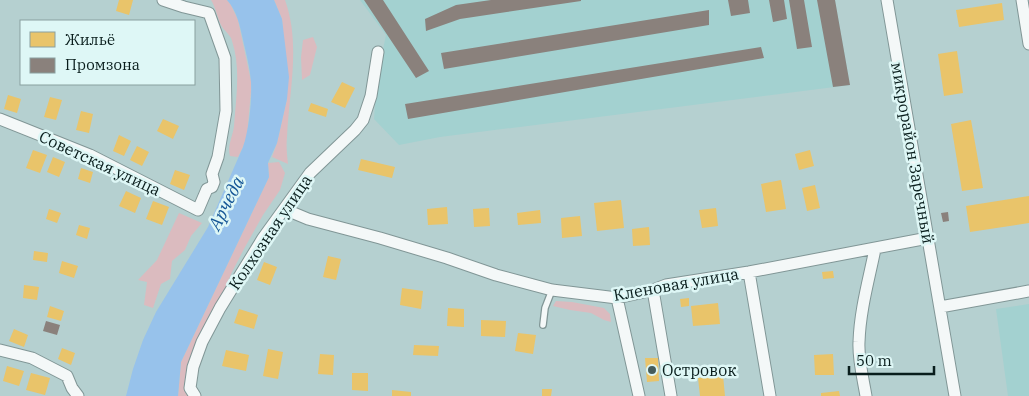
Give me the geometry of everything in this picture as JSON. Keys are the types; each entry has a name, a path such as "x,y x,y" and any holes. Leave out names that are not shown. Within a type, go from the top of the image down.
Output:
{"street":[{"name":"Советская улица","path":"0,119 90,155 198,210 207,189 212,187 214,182 212,174 218,157 226,110 225,58 209,13 162,0"},
{"name":"микрорайон Заречный","path":"887,0 955,396"},
{"path":"1022,0 1029,44"},
{"name":"Колхозная улица","path":"195,396 190,388 193,367 202,342 220,308 263,238 310,173 356,130 363,120 371,96 378,52"},
{"name":"Кленовая улица","path":"284,209 308,219 380,238 496,275 552,290 617,298 666,285 749,272 928,238"},
{"path":"866,396 859,343 861,320 875,249"},
{"path":"749,272 770,396"},
{"path":"652,290 670,396"},
{"path":"940,307 1029,291"},
{"path":"617,298 639,396"},
{"path":"0,350 32,358 67,376 78,396"}],"lane":[{"path":"543,325 545,308 552,290"}],"shaded area":[{"path":"211,0 227,0 231,5 238,20 251,81 247,136 238,157 230,156 229,152 237,94 235,51 229,35 221,25"},
{"path":"274,0 285,0 292,34 293,68 288,120 288,164 272,157 287,99 282,19"},
{"path":"360,0 835,0 850,85 440,137 399,145 374,119 377,78 386,35"},
{"path":"313,37 317,47 310,75 302,80 301,57 303,40"},
{"path":"279,162 285,173 280,190 245,247 216,309 195,347 187,369 187,396 178,396 181,362 269,177 268,163"},
{"path":"179,213 202,223 191,236 185,250 172,261 170,279 161,284 153,308 144,305 147,282 138,280 157,260"},
{"path":"556,301 604,308 610,314 611,322 591,313 553,306"},
{"path":"1029,304 1029,396 1008,396 996,309"}],"water":[{"name":"Арчеда","path":"227,0 274,0 282,19 289,77 287,99 277,143 268,163 269,177 181,362 178,396 126,396 143,340 156,312 208,227 245,140 251,90 248,61 236,14"}],"building: Жильё":[{"path":"119,0 133,0 129,15 116,11"},
{"path":"1002,3 1004,20 959,27 956,10"},
{"path":"957,51 963,93 944,96 938,54"},
{"path":"342,82 355,88 345,108 331,102"},
{"path":"8,95 21,99 17,113 4,109"},
{"path":"50,97 62,100 56,120 44,117"},
{"path":"311,103 328,109 326,117 308,111"},
{"path":"81,111 93,114 89,133 76,130"},
{"path":"163,119 179,126 173,139 157,131"},
{"path":"971,120 983,188 962,191 951,124"},
{"path":"119,135 131,141 124,156 113,151"},
{"path":"137,146 149,152 142,166 130,160"},
{"path":"33,150 47,155 40,173 26,168"},
{"path":"810,150 814,166 799,170 795,154"},
{"path":"53,157 65,162 59,177 47,172"},
{"path":"361,159 395,167 392,178 358,170"},
{"path":"81,168 93,172 90,183 78,179"},
{"path":"175,170 190,175 184,190 170,184"},
{"path":"781,180 786,209 766,212 761,184"},
{"path":"815,185 820,208 807,211 802,188"},
{"path":"126,191 141,198 135,213 119,206"},
{"path":"1029,196 1029,223 970,232 966,206"},
{"path":"621,200 624,228 597,231 594,203"},
{"path":"153,201 169,207 162,225 146,219"},
{"path":"447,207 448,224 428,225 427,209"},
{"path":"489,208 490,226 474,227 473,209"},
{"path":"716,208 718,226 702,228 699,210"},
{"path":"49,209 61,213 57,223 46,219"},
{"path":"540,210 541,223 518,225 517,213"},
{"path":"580,216 582,236 562,238 561,218"},
{"path":"79,225 90,228 87,239 76,235"},
{"path":"649,227 650,245 633,246 632,229"},
{"path":"34,251 48,253 47,262 33,260"},
{"path":"328,256 341,259 336,280 323,277"},
{"path":"62,261 78,266 74,278 59,273"},
{"path":"264,262 277,267 270,285 257,280"},
{"path":"833,271 834,278 823,279 822,272"},
{"path":"24,285 39,287 37,300 23,298"},
{"path":"402,288 423,291 421,309 400,305"},
{"path":"689,298 689,306 681,307 680,299"},
{"path":"718,303 720,324 693,326 691,306"},
{"path":"50,306 64,311 61,321 47,317"},
{"path":"448,308 464,309 464,327 447,326"},
{"path":"239,309 258,315 254,329 234,323"},
{"path":"481,320 506,321 505,337 481,336"},
{"path":"14,329 28,335 24,347 9,341"},
{"path":"518,333 536,335 533,354 515,351"},
{"path":"414,345 439,346 438,356 413,355"},
{"path":"62,348 75,353 71,365 58,359"},
{"path":"268,349 283,352 278,379 263,376"},
{"path":"226,350 249,355 246,371 222,366"},
{"path":"320,354 334,355 333,375 318,374"},
{"path":"833,354 834,375 815,375 814,355"},
{"name":"Островок","path":"645,358 658,358 659,381 647,382"},
{"path":"7,366 24,371 19,386 3,381"},
{"path":"31,373 50,378 45,395 26,390"},
{"path":"352,373 368,373 368,391 352,390"},
{"path":"723,375 725,396 700,396 698,378"},
{"path":"542,389 552,389 551,396 542,396"},
{"path":"392,390 411,392 411,396 392,396"},
{"path":"839,391 840,396 821,396 821,393"}],"building: Промзона":[{"path":"364,0 383,0 429,71 416,78"},
{"path":"491,0 581,1 460,19 426,31 425,19 456,5"},
{"path":"728,0 748,0 750,13 731,16"},
{"path":"769,0 784,0 787,19 773,22"},
{"path":"789,0 804,0 812,47 797,49"},
{"path":"817,0 835,0 850,85 833,87"},
{"path":"709,10 709,25 444,69 441,53"},
{"path":"761,47 764,58 408,119 405,104"},
{"path":"948,212 949,221 943,222 941,213"},
{"path":"46,321 60,325 57,335 43,331"}],"place":[{"name":"Островок","path":"652,370"}]}
